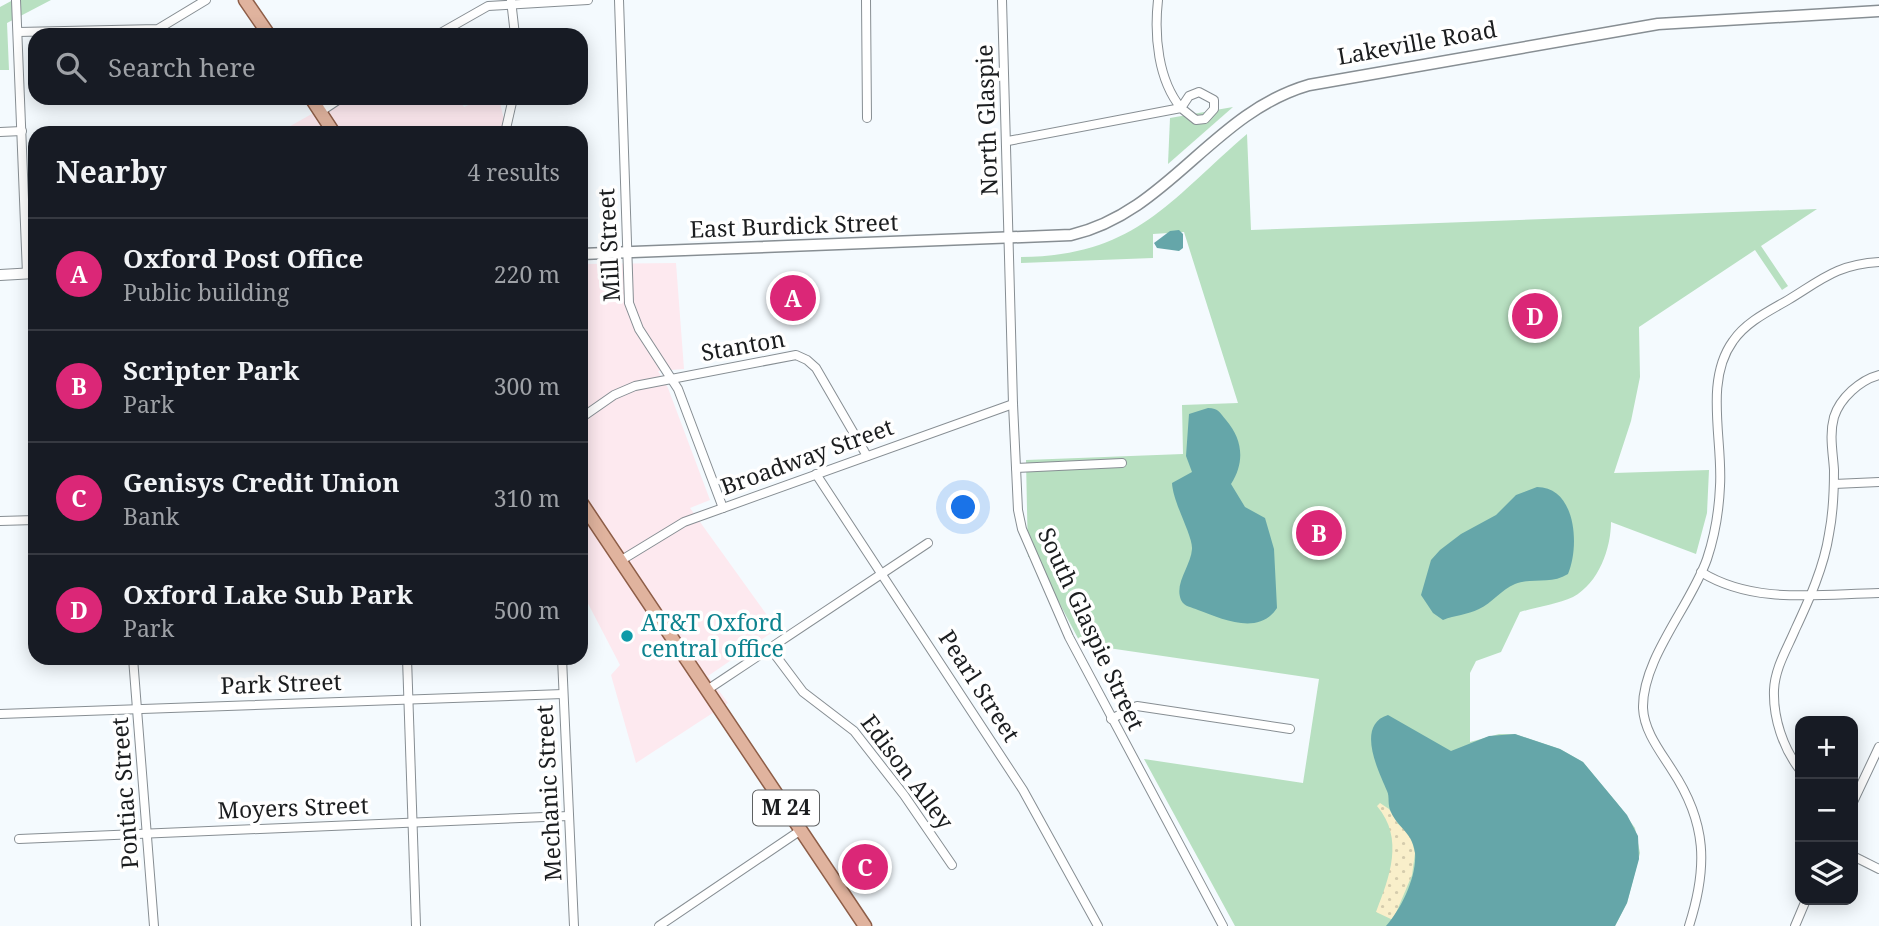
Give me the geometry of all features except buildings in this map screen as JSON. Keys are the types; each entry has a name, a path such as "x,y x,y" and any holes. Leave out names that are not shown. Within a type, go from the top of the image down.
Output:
{"main road":[{"path":"246,0 264,28"},
{"name":"Lakeville Road","path":"1009,239 1071,235 1123,215 1159,189 1247,112 1279,95 1309,85 1658,24 1879,11"},
{"path":"316,105 329,126"},
{"name":"East Burdick Street","path":"588,254 1009,239"},
{"name":"M 24","path":"588,513 865,926"}],"street":[{"path":"16,0 28,226"},
{"path":"160,28 206,0"},
{"path":"449,28 488,6 513,1 588,0"},
{"name":"Mill Street","path":"619,0 627,253 633,317 672,378 723,508"},
{"path":"866,0 867,118"},
{"name":"North Glaspie","path":"1002,0 1009,239"},
{"path":"1007,141 1181,108 1174,99 1162,66 1157,42 1158,0"},
{"path":"513,1 515,28"},
{"path":"18,32 28,32"},
{"path":"320,112 330,105"},
{"path":"507,126 511,105"},
{"path":"0,132 22,131"},
{"name":"South Glaspie Street","path":"1009,239 1013,404 1022,529 1069,637 1223,926"},
{"path":"1689,926 1703,858 1703,839 1676,776 1650,734 1643,706 1644,690 1650,674 1701,572 1714,537 1719,505 1717,388 1722,362 1733,340 1766,312 1828,274 1853,264 1879,262"},
{"path":"0,275 28,274"},
{"name":"Stanton","path":"588,414 625,390 783,356 802,357 819,373 867,456"},
{"path":"1795,762 1784,744 1777,722 1774,691 1777,672 1810,595 1829,537 1834,484 1831,441 1833,418 1841,402 1856,387 1879,375"},
{"name":"Broadway Street","path":"620,561 668,530 723,508 1013,404"},
{"path":"1016,468 1122,463"},
{"name":"Pearl Street","path":"816,474 1023,790 1098,926"},
{"path":"1834,484 1879,482"},
{"path":"0,521 28,520"},
{"path":"707,690 928,543"},
{"path":"1701,572 1734,586 1788,596 1879,593"},
{"name":"Edison Alley","path":"770,648 803,692 854,731 904,795 951,865"},
{"name":"Pontiac Street","path":"135,665 154,926"},
{"path":"407,665 416,926"},
{"name":"Mechanic Street","path":"562,665 574,926"},
{"name":"Park Street","path":"0,715 563,694"},
{"path":"1111,719 1137,706 1290,729"},
{"path":"1858,791 1879,747"},
{"name":"Moyers Street","path":"19,839 569,816"},
{"path":"659,926 801,830"},
{"path":"1858,858 1879,869"},
{"path":"1795,926 1804,905"}],"shaded area":[{"path":"328,105 501,105 505,126 290,126"},
{"path":"676,263 684,369 658,371 668,388 710,500 690,508 777,629 708,676 728,703 636,763 611,675 620,665 588,603 588,264"}],"green space":[{"path":"13,0 51,0 7,23 9,70 0,70 0,7"},
{"path":"1233,107 1168,164 1170,118"},
{"path":"1247,134 1251,230 1817,209 1761,246 1788,286 1782,290 1755,250 1639,327 1640,377 1631,421 1614,473 1709,470 1707,513 1696,554 1611,522 1606,553 1590,583 1573,597 1520,612 1501,652 1476,661 1470,673 1470,742 1499,734 1515,734 1560,749 1583,762 1635,828 1640,853 1627,903 1615,926 1235,926 1144,759 1303,783 1319,679 1081,644 1035,557 1028,557 1026,460 1183,454 1182,405 1238,403 1184,232 1153,234 1153,258 1021,263 1021,257 1060,254 1093,247 1122,235 1171,202"}],"sand":[{"path":"1380,803 1389,809 1398,824 1410,834 1415,853 1412,875 1393,920 1376,912 1392,859 1390,832 1386,819 1377,806"}],"water":[{"path":"1179,230 1183,234 1183,248 1179,251 1157,248 1154,243 1170,231"},
{"path":"1208,408 1219,411 1236,435 1240,459 1239,468 1231,484 1245,507 1265,518 1274,549 1277,608 1260,621 1229,621 1186,605 1179,594 1192,549 1172,483 1192,472 1186,456 1189,414"},
{"path":"1537,487 1550,490 1560,497 1572,520 1574,549 1568,574 1555,579 1515,584 1470,613 1443,620 1433,613 1421,595 1431,560 1461,534 1496,515 1516,495"},
{"path":"1388,715 1451,751 1489,736 1515,734 1560,749 1583,762 1627,815 1638,836 1639,859 1627,903 1615,926 1386,926 1407,892 1415,862 1414,846 1390,809 1388,793 1372,750 1373,728 1378,720"}],"place":[{"name":"Oxford Post Office","path":"793,298"},
{"name":"Oxford Lake Sub Park","path":"1535,316"},
{"name":"Scripter Park","path":"1319,533"},
{"name":"AT&T Oxford central office","path":"627,636"},
{"name":"Genisys Credit Union","path":"865,867"}]}
